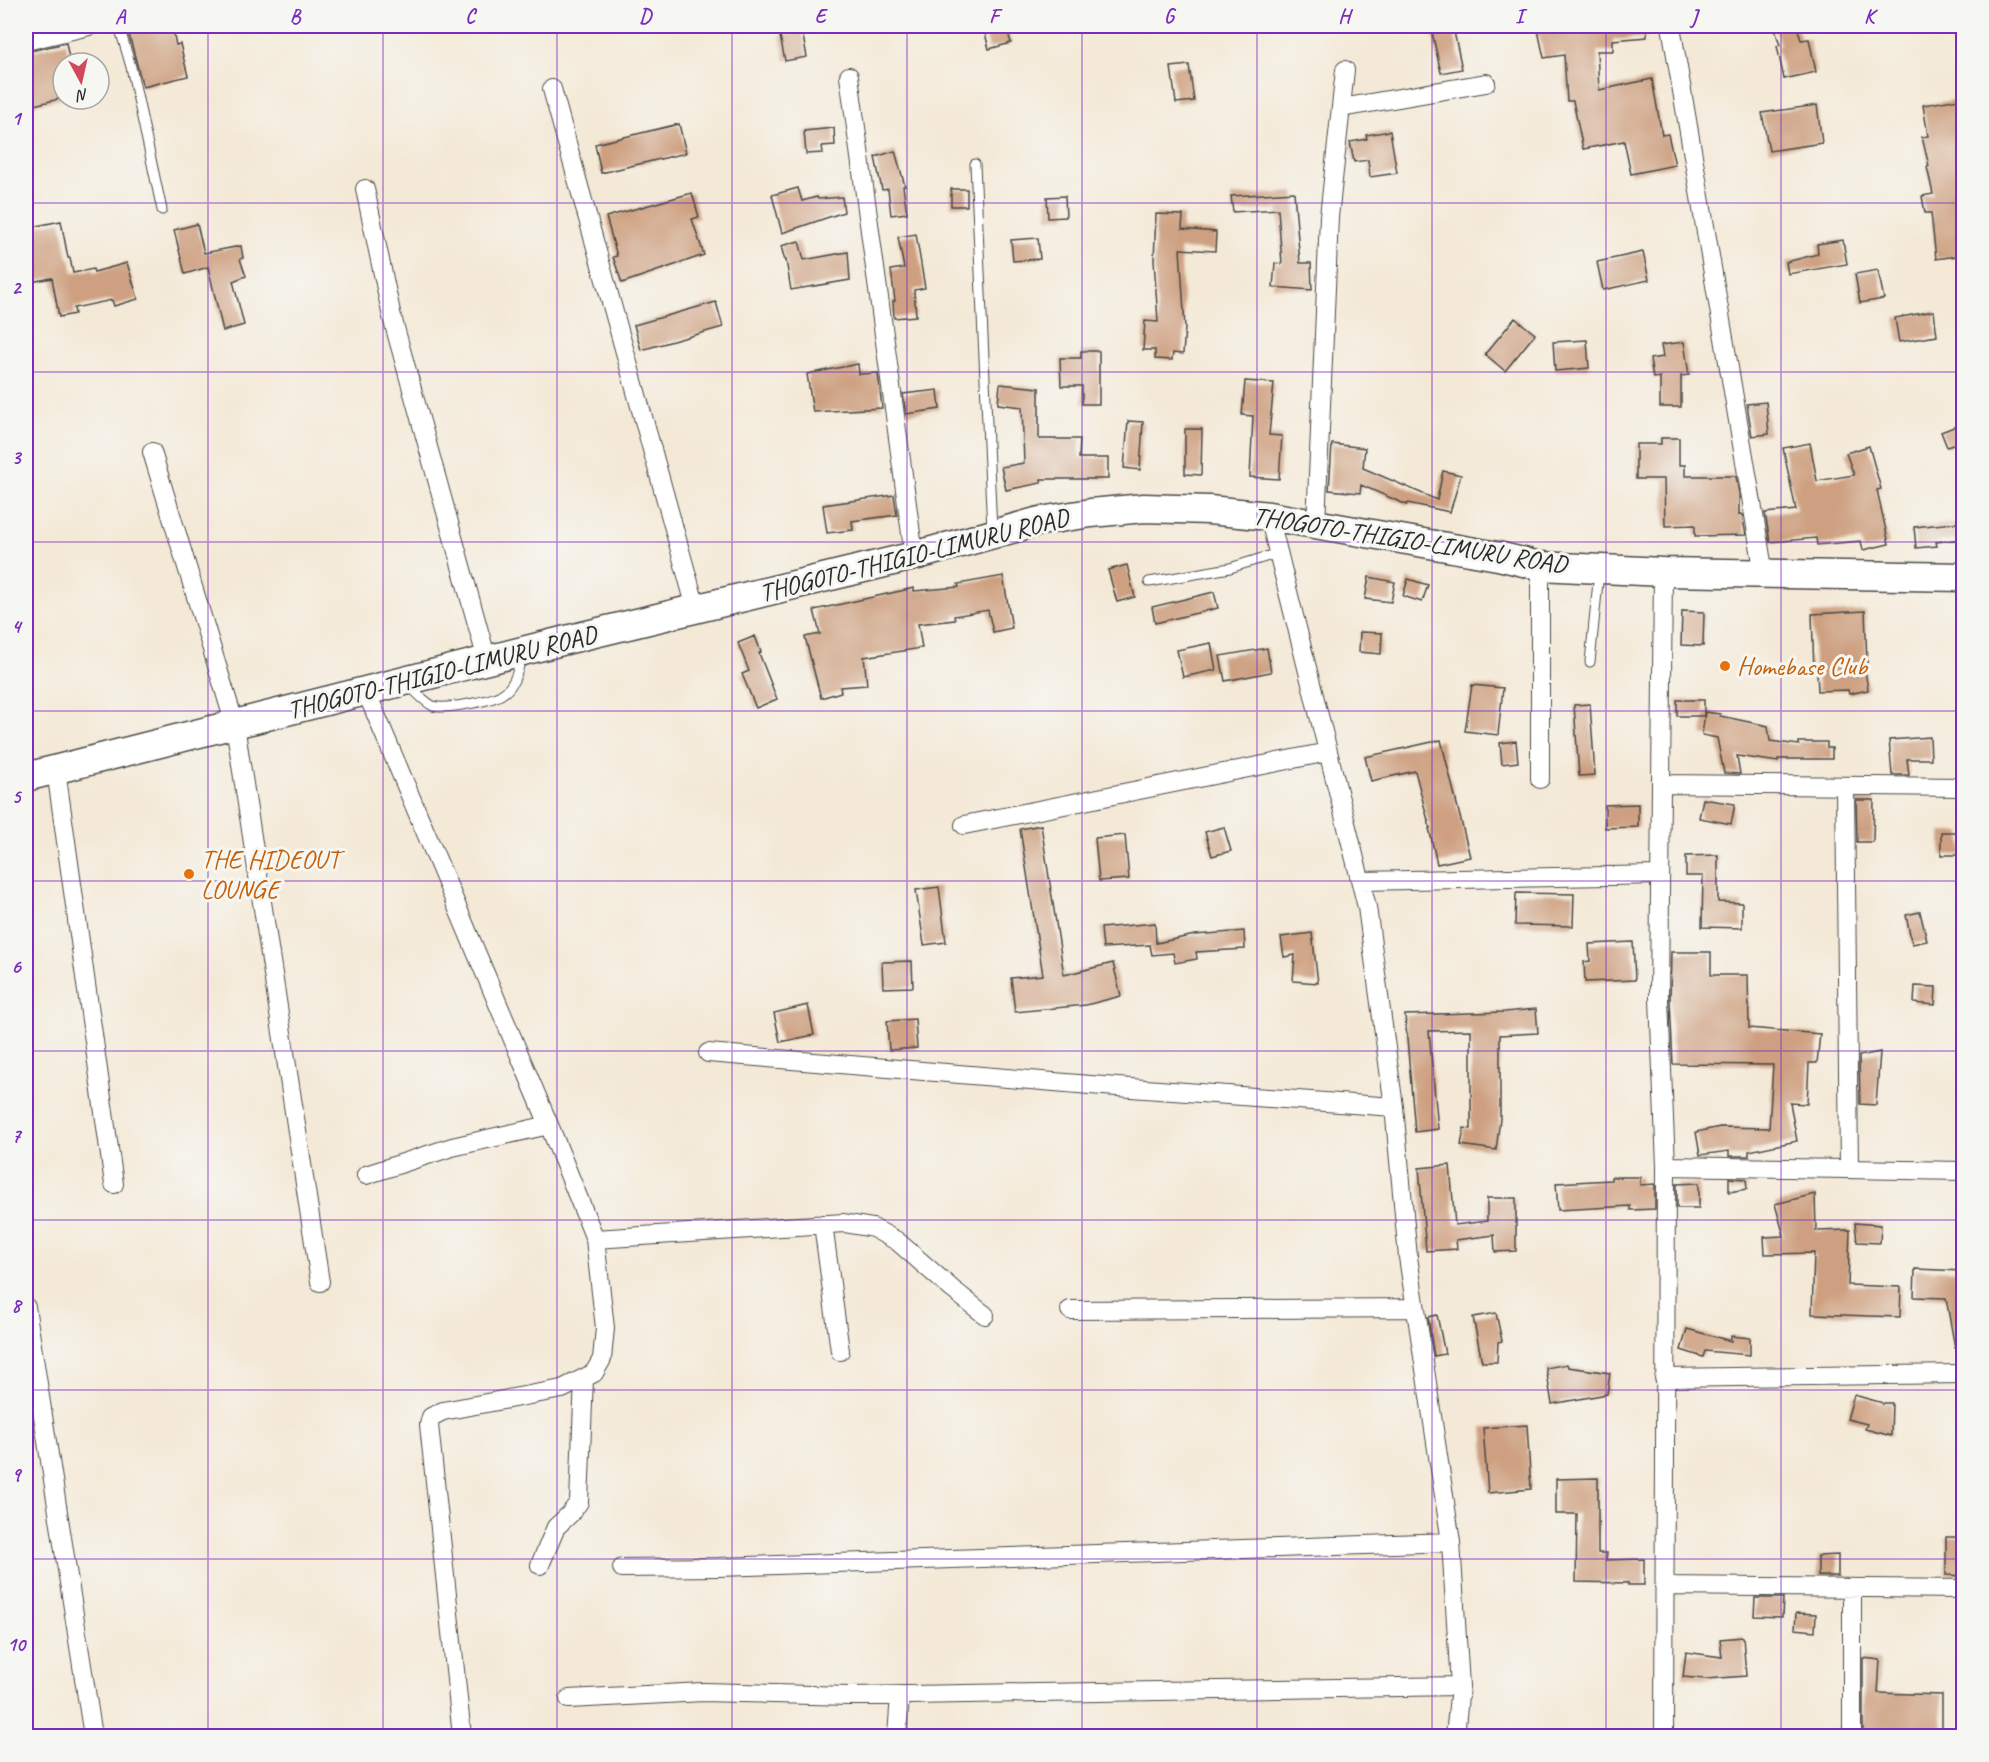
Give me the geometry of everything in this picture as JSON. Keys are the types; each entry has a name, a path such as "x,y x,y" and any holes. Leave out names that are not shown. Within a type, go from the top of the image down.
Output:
{"highway":[{"name":"THOGOTO-THIGIO-LIMURU ROAD","path":"26,777 522,651 914,556 1040,520 1144,508 1209,510 1269,516 1498,556 1540,566 1663,572 1964,577"}],"street":[{"path":"1671,26 1764,574"},
{"path":"26,41 80,27"},
{"path":"1316,524 1329,216 1345,70"},
{"path":"849,76 914,556"},
{"path":"1341,108 1486,83"},
{"path":"552,89 696,608"},
{"path":"365,189 392,317 487,660"},
{"path":"152,452 235,725 320,1281"},
{"path":"1269,516 1367,907 1394,1107 1408,1257 1450,1542 1460,1686 1455,1737"},
{"path":"1540,566 1540,779"},
{"path":"1663,572 1659,999 1666,1166 1664,1737"},
{"path":"366,692 595,1239 604,1328 602,1359 594,1373 562,1389 443,1411 431,1417 429,1425 435,1487 462,1737"},
{"path":"964,825 1328,752"},
{"path":"56,770 114,1184"},
{"path":"1661,784 1964,787"},
{"path":"1845,786 1849,1168"},
{"path":"1361,881 1660,875"},
{"path":"708,1053 1090,1085 1394,1107"},
{"path":"366,1175 452,1147 549,1125"},
{"path":"1666,1166 1964,1171"},
{"path":"595,1239 844,1223 873,1228 897,1241 985,1315"},
{"path":"824,1224 840,1351"},
{"path":"26,1307 93,1737"},
{"path":"1070,1310 1415,1308"},
{"path":"1664,1378 1964,1374"},
{"path":"540,1565 556,1527 579,1502 584,1378"},
{"path":"622,1568 718,1567 1450,1542"},
{"path":"1664,1586 1964,1589"},
{"path":"1852,1589 1852,1737"},
{"path":"569,1699 703,1692 849,1696 1460,1686"},
{"path":"897,1737 900,1695"}],"lane":[{"path":"119,26 131,67 162,210"},
{"path":"975,164 992,533"},
{"path":"1149,582 1230,568 1278,553"},
{"path":"1590,662 1600,569"},
{"path":"405,681 432,705 443,708 475,702 503,694 518,671 522,651"}],"building":[{"path":"154,26 172,26 176,45 180,44 188,76 143,87 128,31"},
{"path":"1537,26 1647,26 1647,37 1613,40 1613,51 1597,51 1599,90 1652,79 1662,135 1668,134 1675,165 1631,174 1624,141 1583,149 1573,101 1567,101 1564,55 1544,58"},
{"path":"1774,26 1797,26 1801,40 1809,39 1816,72 1784,79 1777,46 1780,45"},
{"path":"1453,27 1462,69 1441,73 1432,32"},
{"path":"1007,28 1011,43 989,49 985,33"},
{"path":"802,31 807,57 785,61 780,36"},
{"path":"66,43 68,51 51,51 51,101 26,107 26,52"},
{"path":"1189,65 1194,101 1176,103 1171,67"},
{"path":"1959,99 1963,124 1958,125 1964,148 1964,255 1936,259 1931,213 1925,213 1922,196 1933,194 1922,137 1928,136 1923,105"},
{"path":"1817,105 1822,143 1769,151 1762,113"},
{"path":"679,124 686,153 601,173 595,144"},
{"path":"834,128 835,145 822,146 823,153 806,154 804,131"},
{"path":"1390,131 1397,173 1370,177 1368,160 1354,162 1350,142 1367,139 1366,135"},
{"path":"895,151 905,186 903,186 907,213 891,215 888,189 882,190 875,157"},
{"path":"798,188 802,201 817,197 818,199 842,197 844,212 782,233 772,195"},
{"path":"951,189 967,189 967,206 951,206"},
{"path":"1294,192 1300,263 1311,263 1312,290 1273,287 1275,263 1282,264 1278,209 1233,212 1231,196"},
{"path":"692,193 699,217 692,219 704,255 622,283 613,257 617,256 606,217"},
{"path":"1065,196 1066,217 1048,218 1047,197"},
{"path":"1156,214 1183,215 1182,229 1216,232 1215,251 1180,249 1185,328 1183,354 1173,353 1172,360 1155,359 1155,350 1143,350 1145,321 1158,322 1154,260"},
{"path":"61,221 73,273 93,269 94,272 127,263 138,299 114,306 112,300 74,308 75,314 59,317 52,278 26,283 26,228"},
{"path":"197,224 204,253 241,246 243,258 240,259 246,276 233,281 244,325 223,331 208,267 185,274 174,230"},
{"path":"916,234 925,288 914,290 916,316 894,318 893,301 895,301 891,270 904,268 898,237"},
{"path":"1038,238 1040,259 1013,261 1011,240"},
{"path":"1843,240 1847,264 1788,274 1786,262 1818,254 1817,244"},
{"path":"799,241 804,260 848,252 850,280 791,290 781,246"},
{"path":"1643,252 1649,280 1603,290 1597,262"},
{"path":"1878,270 1884,299 1860,303 1855,274"},
{"path":"716,302 723,327 641,350 634,325"},
{"path":"1934,311 1937,336 1899,342 1895,318"},
{"path":"1515,318 1535,334 1505,371 1485,354"},
{"path":"1587,340 1589,368 1555,371 1553,342"},
{"path":"1684,342 1689,375 1681,376 1681,407 1660,407 1660,377 1653,378 1650,359 1663,357 1661,345"},
{"path":"1081,351 1099,351 1099,404 1082,404 1082,386 1061,386 1060,358 1081,358"},
{"path":"858,364 859,374 878,373 882,408 813,412 807,374"},
{"path":"1245,381 1274,383 1269,435 1282,436 1279,479 1250,477 1253,416 1242,415"},
{"path":"1000,384 1039,388 1039,439 1080,439 1079,458 1108,458 1108,479 1041,479 1041,483 1006,490 1001,467 1024,463 1022,407 998,404"},
{"path":"938,390 940,409 906,414 903,394"},
{"path":"1766,402 1769,434 1752,436 1747,404"},
{"path":"1128,421 1143,422 1140,470 1124,468"},
{"path":"1964,423 1964,441 1947,447 1941,432"},
{"path":"1185,429 1202,429 1201,475 1185,474"},
{"path":"1661,438 1679,438 1679,465 1685,465 1685,476 1736,476 1739,515 1742,514 1746,535 1695,536 1695,525 1665,526 1664,479 1636,479 1636,444 1661,444"},
{"path":"1810,443 1817,481 1854,475 1846,453 1869,446 1881,489 1877,490 1889,544 1863,550 1861,541 1817,545 1816,538 1770,542 1765,513 1796,510 1783,448"},
{"path":"1332,444 1365,448 1363,468 1437,500 1443,471 1461,475 1450,512 1408,503 1407,505 1361,485 1360,493 1329,490"},
{"path":"894,495 897,515 852,521 853,530 827,533 823,505"},
{"path":"1964,522 1964,539 1936,542 1937,546 1916,548 1914,527"},
{"path":"1127,565 1135,597 1117,602 1108,570"},
{"path":"1003,576 1012,628 993,632 988,610 954,616 955,620 918,624 922,648 864,657 867,685 840,687 841,692 821,698 805,637 820,634 814,610 914,588 914,591 959,587 958,584"},
{"path":"1369,577 1395,582 1391,602 1365,599"},
{"path":"1408,579 1428,585 1422,602 1403,596"},
{"path":"1214,592 1218,608 1155,623 1152,607"},
{"path":"1682,611 1704,612 1703,646 1681,645"},
{"path":"1865,611 1867,663 1864,663 1868,690 1849,694 1848,690 1818,691 1817,671 1814,671 1812,614"},
{"path":"1360,632 1382,633 1381,654 1359,652"},
{"path":"755,636 761,652 759,653 777,699 756,708 742,674 749,671 738,643"},
{"path":"1211,643 1216,670 1183,677 1177,650"},
{"path":"1267,648 1271,672 1225,681 1220,656"},
{"path":"1472,685 1503,688 1498,735 1465,731"},
{"path":"1677,700 1704,700 1704,716 1677,716"},
{"path":"1590,704 1595,775 1579,776 1574,705"},
{"path":"1705,712 1768,726 1770,741 1799,745 1799,742 1827,742 1827,748 1832,748 1832,759 1778,759 1778,762 1737,756 1740,774 1724,773 1717,738 1702,735"},
{"path":"1930,737 1931,759 1907,759 1909,775 1892,775 1889,740"},
{"path":"1441,740 1470,857 1437,864 1415,771 1371,781 1365,757"},
{"path":"1516,741 1518,762 1502,764 1500,743"},
{"path":"1703,799 1735,804 1731,824 1699,818"},
{"path":"1856,800 1874,800 1873,842 1857,842"},
{"path":"1638,804 1638,827 1605,828 1605,805"},
{"path":"1041,825 1064,975 1113,963 1121,996 1086,1005 1015,1012 1011,978 1043,975 1020,829"},
{"path":"1224,827 1231,851 1212,856 1205,832"},
{"path":"1941,832 1962,832 1962,855 1941,855"},
{"path":"1125,835 1129,879 1099,881 1095,838"},
{"path":"1718,855 1718,902 1742,903 1742,928 1702,927 1703,876 1686,876 1686,856"},
{"path":"939,887 946,942 924,945 916,890"},
{"path":"1516,893 1574,894 1573,926 1515,925"},
{"path":"1920,912 1927,941 1912,944 1906,915"},
{"path":"1155,923 1156,943 1195,935 1244,931 1245,949 1196,952 1197,959 1175,963 1173,953 1152,955 1150,945 1103,948 1101,928"},
{"path":"1312,933 1318,983 1293,981 1295,955 1284,957 1281,937"},
{"path":"1633,942 1635,980 1585,982 1584,962 1590,961 1589,944"},
{"path":"1671,952 1711,952 1711,975 1748,975 1749,1028 1820,1034 1817,1063 1809,1063 1807,1104 1790,1103 1797,1141 1749,1151 1749,1156 1729,1156 1729,1151 1700,1155 1696,1132 1720,1127 1769,1128 1773,1065 1673,1064 1670,1000"},
{"path":"912,961 913,987 883,988 882,962"},
{"path":"1915,986 1936,987 1935,1005 1914,1003"},
{"path":"808,1005 814,1035 780,1042 774,1013"},
{"path":"1536,1009 1538,1033 1500,1035 1500,1119 1496,1150 1461,1145 1464,1128 1471,1129 1471,1030 1429,1031 1438,1129 1415,1132 1405,1015"},
{"path":"915,1019 917,1048 889,1050 887,1021"},
{"path":"1880,1052 1876,1105 1860,1104 1859,1056"},
{"path":"1450,1165 1455,1225 1487,1221 1487,1198 1516,1198 1516,1251 1495,1252 1494,1235 1456,1240 1457,1249 1426,1251 1419,1168"},
{"path":"1611,1177 1640,1177 1640,1185 1655,1184 1655,1209 1630,1210 1630,1206 1558,1210 1556,1183 1611,1180"},
{"path":"1729,1178 1746,1179 1747,1189 1729,1192"},
{"path":"1699,1183 1699,1208 1677,1208 1677,1184"},
{"path":"1815,1194 1816,1231 1850,1230 1848,1285 1901,1287 1900,1317 1812,1314 1814,1253 1765,1254 1764,1237 1784,1236 1775,1204"},
{"path":"1855,1223 1881,1225 1880,1243 1857,1242"},
{"path":"1915,1269 1964,1271 1964,1347 1955,1348 1946,1298 1914,1297"},
{"path":"1496,1313 1502,1341 1498,1342 1497,1362 1482,1362 1473,1317"},
{"path":"1437,1315 1445,1354 1434,1356 1428,1317"},
{"path":"1687,1329 1731,1341 1731,1336 1750,1338 1750,1355 1705,1351 1703,1357 1681,1350"},
{"path":"1567,1364 1568,1367 1610,1373 1607,1394 1552,1404 1546,1368"},
{"path":"1854,1395 1883,1403 1892,1403 1891,1436 1865,1429 1867,1424 1847,1419"},
{"path":"1527,1425 1531,1489 1488,1493 1483,1428"},
{"path":"1598,1478 1598,1553 1607,1553 1606,1560 1644,1559 1644,1585 1576,1582 1577,1514 1556,1514 1556,1479"},
{"path":"1946,1537 1964,1537 1964,1576 1946,1575"},
{"path":"1838,1555 1838,1576 1818,1576 1818,1556"},
{"path":"1755,1598 1783,1598 1782,1617 1754,1616"},
{"path":"1796,1613 1816,1614 1815,1631 1795,1629"},
{"path":"1743,1637 1746,1676 1706,1679 1683,1677 1686,1652 1722,1657 1720,1639"},
{"path":"1863,1658 1880,1660 1878,1693 1942,1695 1942,1734 1863,1733"}],"place":[{"name":"Homebase Club","path":"1725,666"},
{"name":"THE HIDEOUT LOUNGE","path":"189,874"}]}
